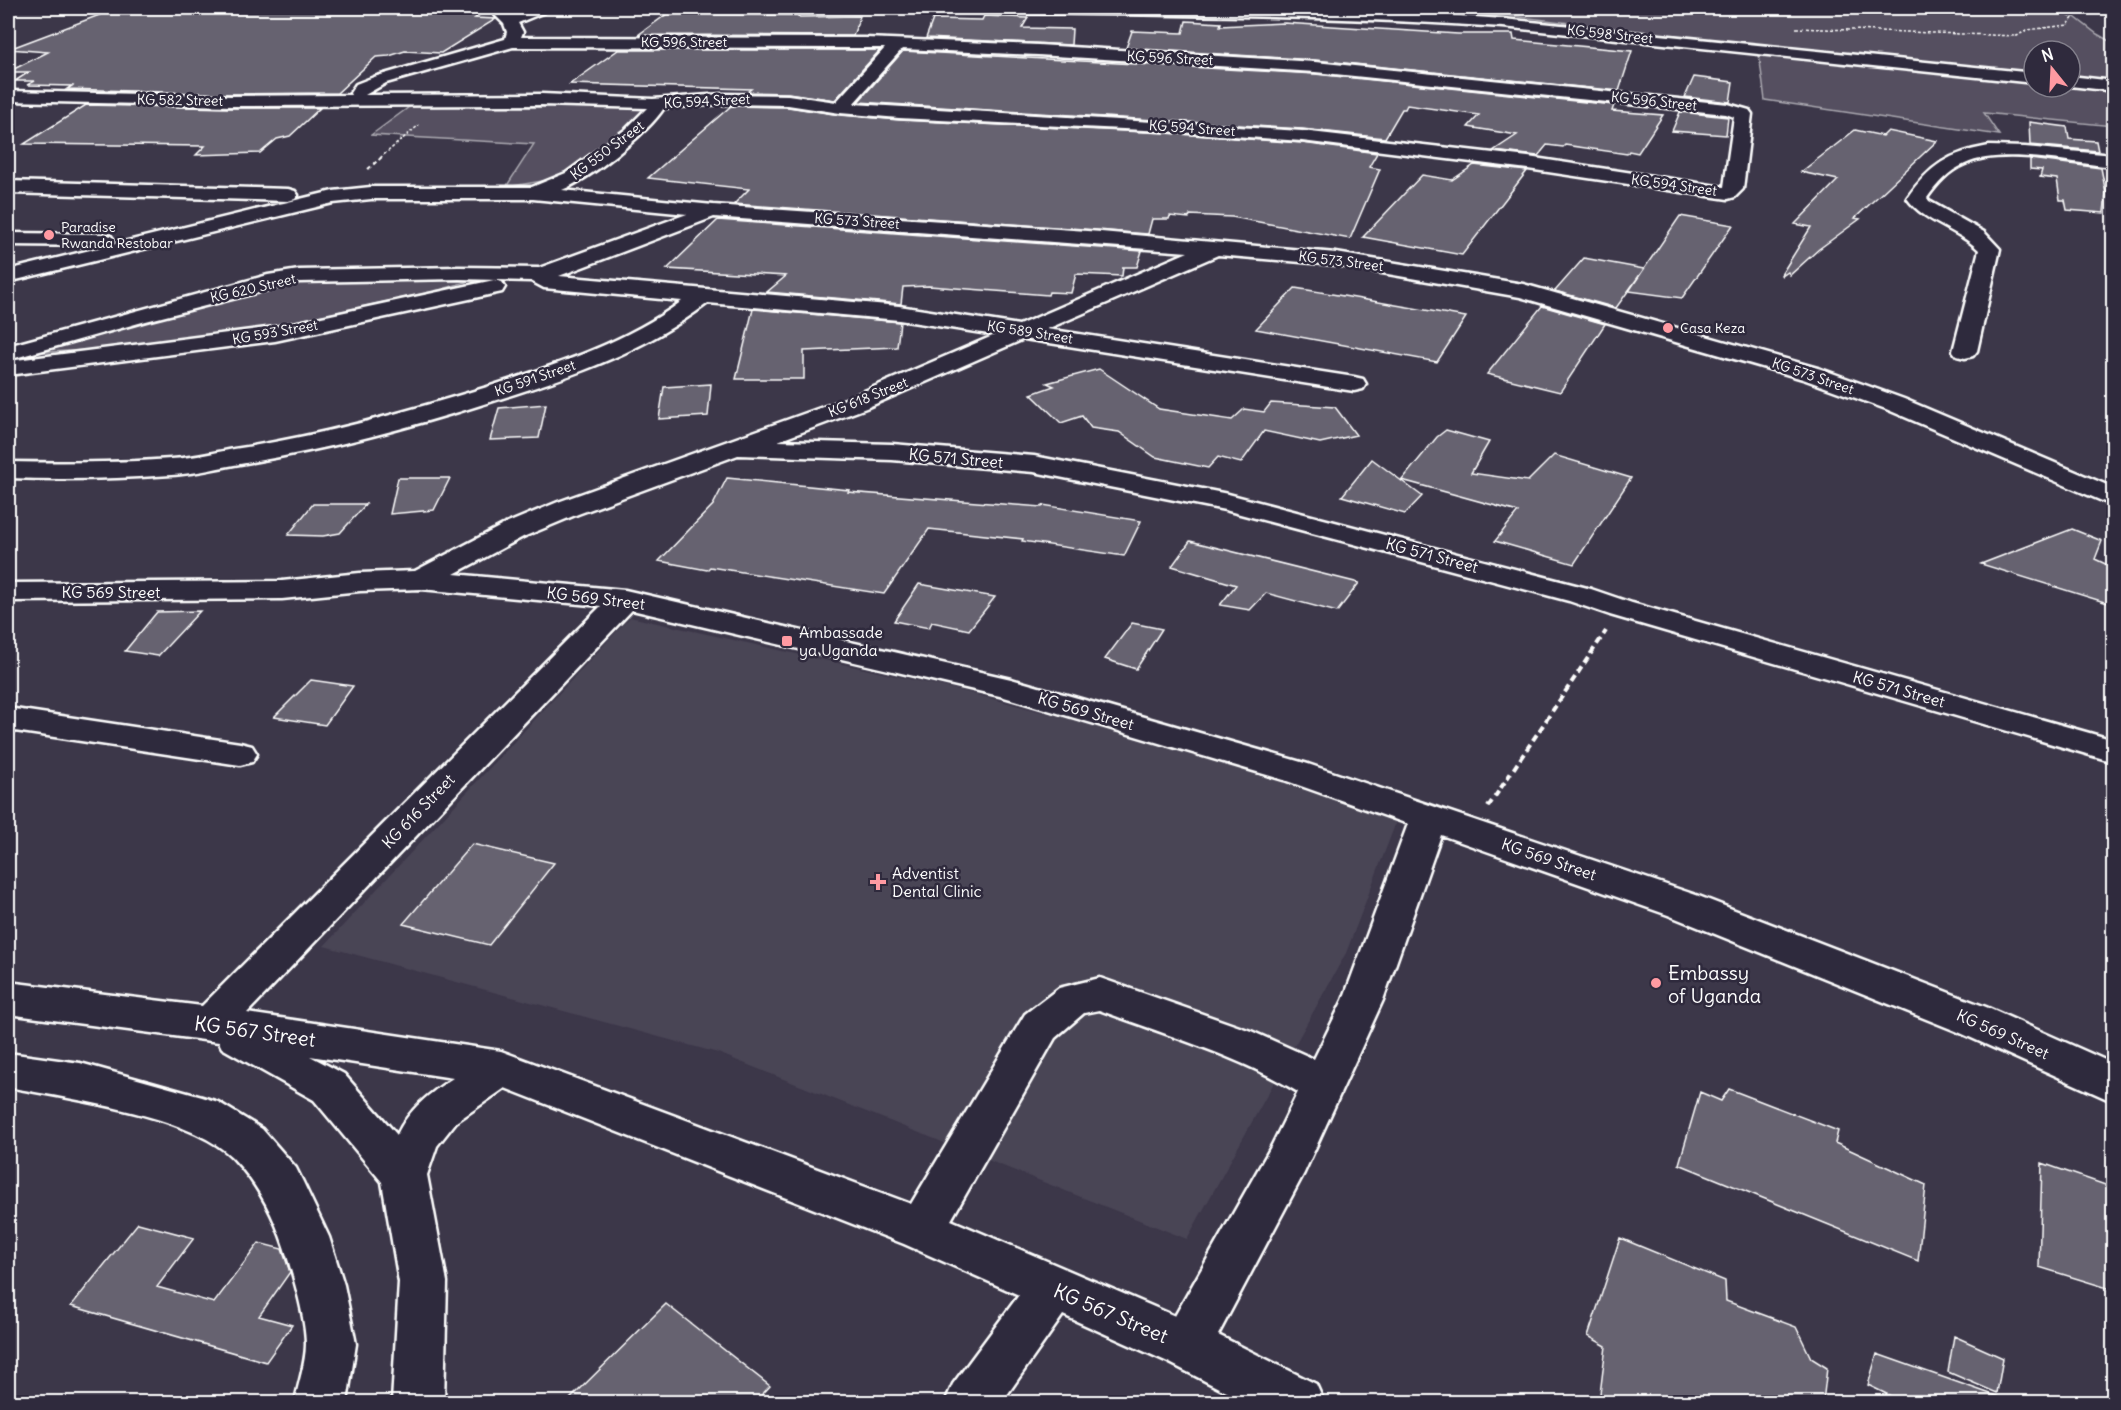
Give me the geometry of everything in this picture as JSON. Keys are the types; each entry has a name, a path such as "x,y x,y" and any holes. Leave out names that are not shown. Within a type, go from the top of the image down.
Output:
{"street":[{"path":"353,99 362,88 380,80 512,42 515,32 510,22 495,8"},
{"path":"510,22 521,14 542,8"},
{"name":"KG 598 Street","path":"933,8 1341,13 1420,17 1503,23 2022,77"},
{"name":"KG 596 Street","path":"512,42 898,44 1236,56 1737,111 1743,114 1733,189 1728,193"},
{"path":"840,108 898,44"},
{"path":"2082,82 2114,86"},
{"name":"KG 582 Street","path":"8,96 232,101 353,99"},
{"name":"KG 550 Street","path":"8,276 333,196 371,193 533,193 556,186 572,177 647,121 657,108 653,104 566,100 353,99"},
{"name":"KG 594 Street","path":"653,104 753,99 788,100 840,108 1302,136 1528,163 1728,193"},
{"path":"1965,351 1990,249 1977,236 1922,205 1917,198 1923,188 1932,178 1958,159 1980,152 2014,151 2114,161"},
{"path":"8,187 333,196"},
{"name":"KG 573 Street","path":"533,193 713,211 1218,247 1336,259 1511,289 1673,332 1812,374 1894,404 2114,498"},
{"path":"703,296 544,281 540,276 713,211"},
{"path":"8,238 148,241"},
{"name":"KG 618 Street","path":"421,580 513,531 568,508 858,403 1027,332 1218,247"},
{"name":"KG 620 Street","path":"8,353 138,316 299,276 459,273 540,276"},
{"name":"KG 593 Street","path":"8,368 275,334 540,276"},
{"name":"KG 589 Street","path":"703,296 888,312 1354,384"},
{"name":"KG 591 Street","path":"8,470 57,471 173,467 299,447 426,414 556,373 633,341 668,322 703,296"},
{"name":"KG 571 Street","path":"733,447 892,452 1045,466 1228,502 1580,595 1621,609 2114,751"},
{"name":"KG 569 Street","path":"8,592 282,590 360,582 421,580 625,599 1011,689 1296,772 1694,910 1971,1019 2114,1084"},
{"name":"KG 616 Street","path":"211,1024 625,599"},
{"path":"8,719 240,754"},
{"path":"1186,1345 1288,1159 1363,1000 1429,817"},
{"path":"921,1229 1040,1026 1073,999 1100,994 1236,1043 1290,1066 1323,1086"},
{"name":"KG 567 Street","path":"8,998 211,1024 501,1068 921,1229 1186,1345 1298,1402"},
{"path":"211,1024 251,1042 329,1087 404,1175"},
{"path":"418,1402 423,1282 404,1175 418,1137 441,1109 501,1068"},
{"path":"8,1070 80,1081 202,1115 246,1142 280,1182 305,1237 320,1285 331,1344 321,1402"},
{"path":"971,1402 1054,1288"}],"path":[{"path":"1608,8 1630,11"},
{"path":"1791,27 2017,36 2027,30 2068,25 2073,18 2056,8"},
{"path":"333,196 450,99"},
{"path":"1471,832 1621,609"}],"shaded area":[{"path":"1496,8 2063,8 2097,34 2113,43 2113,126 1984,113 1999,135 1765,100 1758,46 1496,14"},
{"path":"652,101 664,109 573,176 506,187 534,144 371,135 416,102"},
{"path":"303,275 488,275 440,290 258,329 128,348 8,354"},
{"name":"Adventist Dental Clinic","path":"630,617 959,690 1152,741 1398,817 1346,953 1187,1239 718,1053 324,946"}],"building":[{"path":"118,8 486,8 487,10 475,18 496,19 441,53 405,51 376,57 337,93 231,94 67,89 72,86 27,85 35,81 15,81 29,72 8,72 48,52 9,49"},
{"path":"667,14 860,16 853,36 638,35"},
{"path":"984,16 1028,18 1022,28 1072,29 1071,45 926,38 933,19 982,20"},
{"path":"1186,21 1221,23 1220,26 1284,23 1458,34 1513,34 1514,40 1632,51 1619,91 1315,60 1126,48 1132,31 1183,33"},
{"path":"618,50 880,50 835,100 788,93 747,92 751,89 570,84"},
{"path":"903,51 1315,74 1614,105 1612,111 1663,115 1638,153 1629,151 1627,154 1565,145 1563,147 1547,145 1538,156 1493,151 1517,135 1468,127 1479,115 1407,105 1405,109 1402,109 1385,138 1302,129 858,102"},
{"path":"1694,77 1733,82 1730,102 1685,97"},
{"path":"86,105 320,108 290,136 277,139 260,153 196,155 205,146 24,144"},
{"path":"731,106 788,107 840,115 899,120 1165,133 1302,143 1377,153 1369,167 1380,169 1350,239 1232,217 1190,215 1189,218 1170,216 1169,219 1152,219 1148,234 734,204 749,189 648,178"},
{"path":"1680,112 1728,117 1726,135 1672,131"},
{"path":"2029,122 2067,127 2069,139 2096,141 2098,151 2030,145"},
{"path":"1855,130 1883,136 1888,131 1937,141 1855,218 1860,219 1819,249 1790,275 1788,272 1782,276 1811,227 1795,224 1838,180 1801,172"},
{"path":"2030,159 2101,168 2106,193 2104,213 2067,210 2065,200 2060,200 2057,179 2040,177 2042,170 2030,169"},
{"path":"1474,165 1527,171 1462,255 1363,237 1422,175 1452,180"},
{"path":"1680,216 1733,225 1682,298 1629,291"},
{"path":"718,220 1142,251 1137,267 1123,267 1122,276 1076,274 1071,293 1049,292 1048,295 929,286 903,287 901,304 767,292 786,276 667,269"},
{"path":"1584,258 1644,269 1616,308 1555,291"},
{"path":"1295,288 1466,317 1437,362 1256,329"},
{"path":"1542,306 1605,324 1560,392 1487,374"},
{"path":"753,309 900,322 897,347 804,351 804,379 736,379"},
{"path":"1099,369 1159,409 1232,420 1244,409 1264,412 1271,403 1335,407 1356,435 1320,443 1264,431 1241,463 1218,457 1208,468 1155,457 1119,432 1091,428 1082,416 1061,423 1031,394 1054,386 1047,383"},
{"path":"711,384 708,416 659,419 664,387"},
{"path":"546,404 539,438 490,440 499,408"},
{"path":"1446,430 1489,442 1471,473 1528,481 1554,455 1631,478 1574,564 1495,541 1518,512 1402,480 1437,437"},
{"path":"1372,459 1422,496 1405,514 1342,496"},
{"path":"398,478 450,478 434,510 390,514"},
{"path":"727,478 849,490 848,492 1042,507 1043,505 1141,521 1124,556 1022,541 1023,539 929,529 884,594 710,567 707,570 659,561 713,505"},
{"path":"313,504 366,504 340,533 323,536 288,535"},
{"path":"2072,529 2102,541 2095,559 2114,568 2114,605 1981,564"},
{"path":"1190,541 1359,583 1337,612 1266,593 1250,610 1220,605 1236,585 1172,566"},
{"path":"919,584 995,597 969,630 932,622 929,628 894,621"},
{"path":"200,611 158,656 125,651 157,612"},
{"path":"1132,623 1162,629 1136,669 1105,659"},
{"path":"311,680 353,686 325,725 274,717"},
{"path":"472,844 554,863 489,945 403,924"},
{"path":"1729,1089 1838,1131 1835,1143 1926,1185 1918,1261 1679,1164 1700,1092 1721,1101"},
{"path":"2042,1163 2114,1188 2114,1290 2039,1267"},
{"path":"138,1223 194,1238 157,1287 214,1303 259,1243 282,1249 290,1272 259,1316 292,1325 266,1362 71,1306"},
{"path":"1620,1238 1725,1281 1726,1301 1796,1327 1811,1358 1827,1368 1823,1402 1599,1402 1606,1346 1588,1336"},
{"path":"666,1304 770,1386 755,1402 567,1402"},
{"path":"1954,1336 2003,1358 1997,1393 1948,1372"},
{"path":"1877,1354 2002,1398 2001,1402 1903,1402 1868,1385"}],"place":[{"name":"Paradise Rwanda Restobar","path":"49,235"},
{"name":"Casa Keza","path":"1668,328"},
{"name":"Ambassade ya Uganda","path":"787,641"},
{"name":"Adventist Dental Clinic","path":"878,882"},
{"name":"Embassy of Uganda","path":"1656,983"}]}
